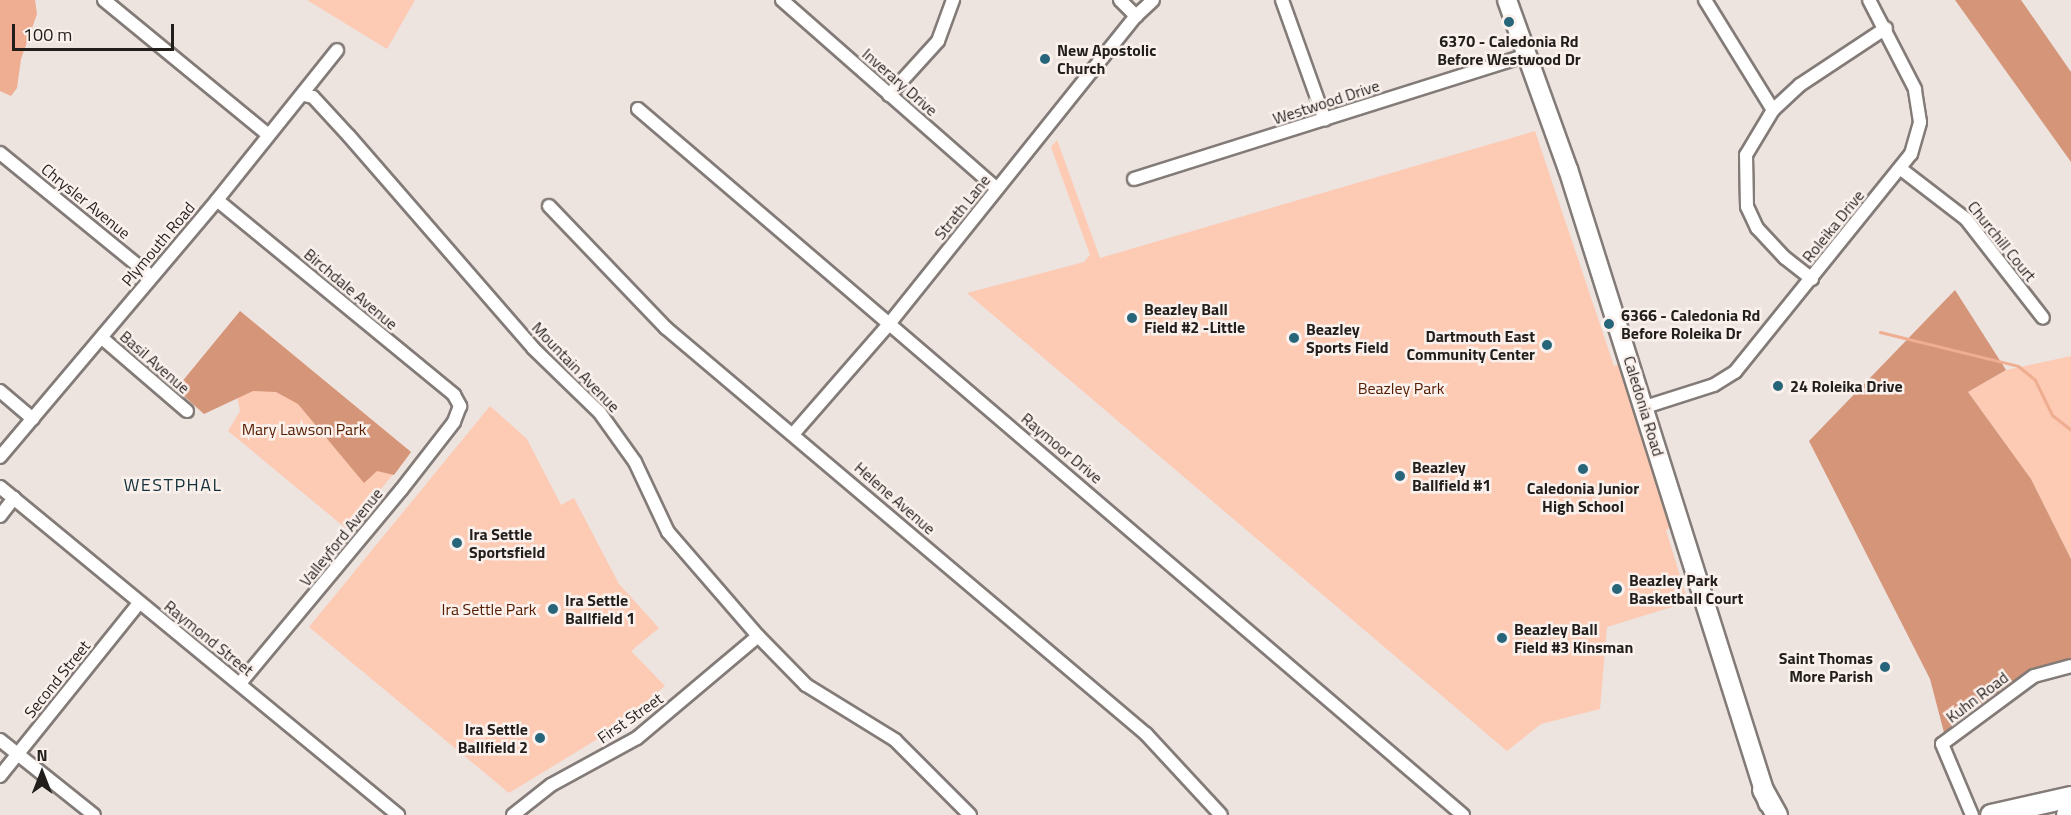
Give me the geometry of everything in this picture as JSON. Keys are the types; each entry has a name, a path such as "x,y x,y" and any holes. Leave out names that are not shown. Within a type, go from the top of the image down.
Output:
{"main road":[{"path":"1763,790 1765,815"},
{"path":"1763,790 1777,815"},
{"path":"1991,815 2071,797"}],"street":[{"path":"104,0 267,134"},
{"name":"Inverary Drive","path":"782,0 997,189"},
{"path":"890,94 938,41 953,0"},
{"path":"1120,0 1136,16"},
{"name":"Strath Lane","path":"794,433 889,324 1136,16 1153,0"},
{"path":"1282,0 1325,120"},
{"name":"Caledonia Road","path":"1507,0 1528,55 1645,407 1772,815"},
{"path":"1705,0 1773,110"},
{"name":"Roleika Drive","path":"1645,407 1729,377 1901,169 1918,133 1920,110 1909,71 1869,0"},
{"path":"1812,279 1764,236 1747,207 1746,155 1773,110 1817,70 1886,28"},
{"name":"Plymouth Road","path":"0,457 217,200 267,134 304,95 337,50"},
{"name":"Westwood Drive","path":"1134,179 1528,55"},
{"name":"Mountain Avenue","path":"304,95 313,97 533,348 600,413 635,462 668,532 758,636 806,685 896,740 970,815"},
{"name":"Raymoor Drive","path":"638,109 1463,815"},
{"name":"Chrysler Avenue","path":"0,153 151,276"},
{"name":"Churchill Court","path":"1901,169 1966,219 2043,318"},
{"name":"Birchdale Avenue","path":"217,200 454,395 460,406"},
{"name":"Helene Avenue","path":"549,206 666,328 794,433 1146,734 1221,815"},
{"name":"Basil Avenue","path":"102,338 187,411"},
{"path":"0,391 33,419"},
{"name":"Valleyford Avenue","path":"240,683 401,489 454,422 460,406"},
{"name":"Raymond Street","path":"0,487 398,815"},
{"path":"0,516 14,498"},
{"name":"Second Street","path":"0,776 139,603"},
{"name":"First Street","path":"513,815 551,784 637,738 758,636"},
{"name":"Kuhn Road","path":"1972,815 1942,744 2034,676 2071,666"},
{"path":"0,740 94,815"}],"green space":[{"path":"307,0 415,0 387,49"},
{"name":"Beazley Park","path":"1535,131 1614,366 1619,364 1670,528 1666,530 1688,602 1607,627 1600,709 1541,724 1507,751 967,293 1084,262 1090,255 1051,147 1057,140 1100,258"},
{"name":"Mary Lawson Park","path":"240,311 411,452 348,530 228,431 240,411 237,396"},
{"path":"2071,356 2071,559 2031,479 1968,392 2006,370"},
{"name":"Ira Settle Park","path":"490,406 527,439 561,505 574,498 619,584 659,628 631,651 665,686 609,732 509,793 309,627"}],"shaded area":[{"path":"0,0 35,0 37,14 21,59 17,88 11,96 0,91"},
{"path":"1955,0 2021,0 2071,72 2071,162"},
{"path":"1955,290 2006,370 1968,392 2031,479 2071,559 2071,668 2046,670 1947,744 1930,679 1809,441"},
{"path":"240,311 411,452 394,475 377,471 364,483 298,404 276,392 253,391 204,414 176,389"}],"waterway":[{"path":"1880,332 2018,366 2035,380 2052,415 2071,430"}],"place":[{"name":"6370 - Caledonia Rd Before Westwood Dr","path":"1509,22"},
{"name":"New Apostolic Church","path":"1045,59"},
{"name":"Beazley Ball Field #2 -Little","path":"1132,318"},
{"name":"6366 - Caledonia Rd Before Roleika Dr","path":"1609,324"},
{"name":"Beazley Sports Field","path":"1294,338"},
{"name":"Dartmouth East Community Center","path":"1547,345"},
{"name":"24 Roleika Drive","path":"1778,386"},
{"name":"Caledonia Junior High School","path":"1583,469"},
{"name":"Beazley Ballfield #1","path":"1400,476"},
{"name":"Ira Settle Sportsfield","path":"457,543"},
{"name":"Beazley Park Basketball Court","path":"1617,589"},
{"name":"Ira Settle Ballfield 1","path":"553,609"},
{"name":"Beazley Ball Field #3 Kinsman","path":"1502,638"},
{"name":"Saint Thomas More Parish","path":"1885,667"},
{"name":"Ira Settle Ballfield 2","path":"540,738"}],"district":[{"name":"WESTPHAL","path":"173,485"}]}
